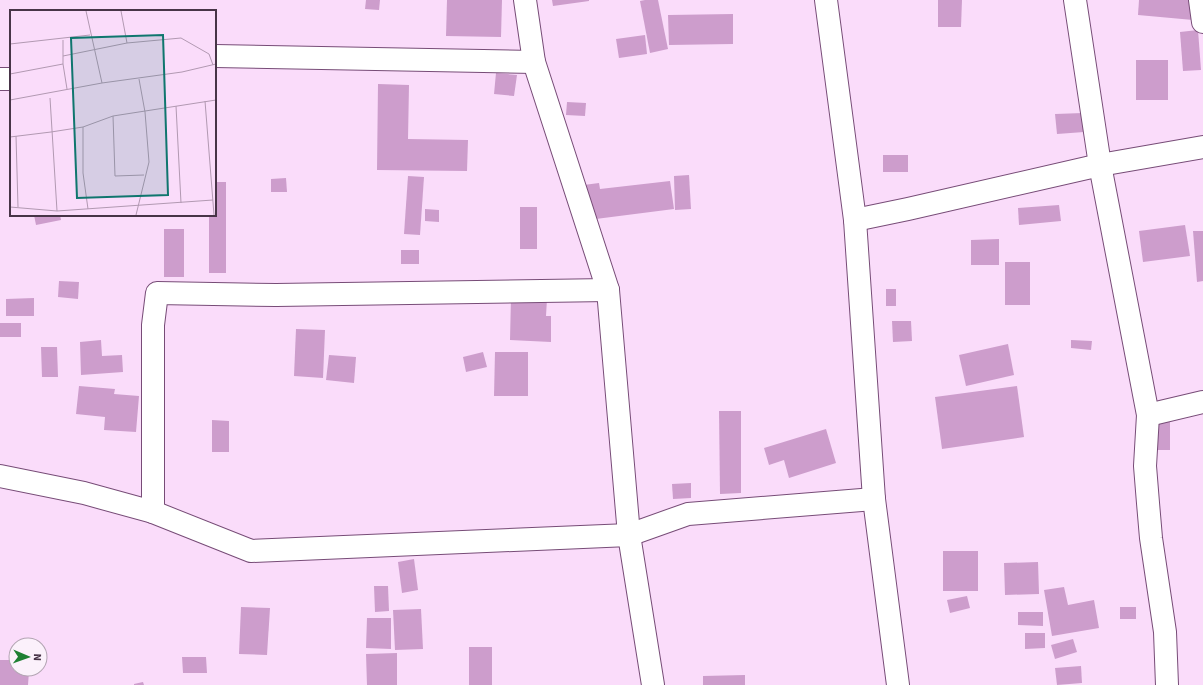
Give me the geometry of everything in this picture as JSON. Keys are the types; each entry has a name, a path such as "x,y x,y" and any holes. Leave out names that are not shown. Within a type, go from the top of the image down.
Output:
{"street":[{"path":"525,0 534,62 608,290 629,535 653,685"},
{"path":"826,0 855,220 874,499 898,685"},
{"path":"1075,0 1100,164 1148,416 1145,466 1151,538 1165,632 1167,685"},
{"path":"1200,0 1203,22"},
{"path":"216,56 534,62"},
{"path":"855,220 1100,164 1203,147"},
{"path":"153,512 153,325 157,293 276,295 608,290"},
{"path":"1148,416 1203,402"},
{"path":"0,476 84,493 153,512 251,551 629,535 688,514 874,499"}],"building":[{"path":"366,0 380,0 379,10 365,9"},
{"path":"447,0 502,0 501,37 446,36"},
{"path":"552,0 589,0 589,1 553,6"},
{"path":"658,0 668,49 650,53 640,1"},
{"path":"938,0 962,0 961,27 938,27"},
{"path":"1139,0 1194,0 1193,20 1138,15"},
{"path":"733,14 733,44 669,45 668,15"},
{"path":"1198,30 1201,70 1183,71 1180,32"},
{"path":"645,35 647,54 619,58 616,39"},
{"path":"1136,60 1168,60 1168,100 1136,100"},
{"path":"496,73 517,75 514,96 494,94"},
{"path":"378,84 409,85 408,139 468,140 467,171 377,170"},
{"path":"567,102 586,103 585,116 566,115"},
{"path":"1083,113 1084,132 1057,134 1055,114"},
{"path":"883,155 908,155 908,172 883,172"},
{"path":"689,175 691,209 675,210 674,176"},
{"path":"408,176 424,177 420,235 404,234"},
{"path":"286,178 287,192 271,192 271,179"},
{"path":"670,181 674,209 580,221 576,186 599,183 600,189"},
{"path":"216,182 226,182 226,273 209,273 209,216 216,216"},
{"path":"1059,205 1061,221 1019,225 1018,208"},
{"path":"520,207 537,207 537,249 520,249"},
{"path":"425,209 439,210 439,222 425,221"},
{"path":"34,216 60,216 61,220 36,225"},
{"path":"1185,225 1190,256 1143,262 1139,231"},
{"path":"164,229 184,229 184,277 164,277"},
{"path":"1193,231 1203,231 1203,281 1197,282"},
{"path":"999,239 999,265 971,265 971,240"},
{"path":"401,250 419,250 419,264 401,264"},
{"path":"1005,262 1030,262 1030,305 1005,305"},
{"path":"59,281 79,282 78,299 58,297"},
{"path":"886,289 896,289 896,306 886,306"},
{"path":"511,297 547,299 546,316 551,316 551,342 510,340"},
{"path":"34,298 34,316 6,316 6,299"},
{"path":"892,321 911,321 912,341 893,342"},
{"path":"0,323 21,323 21,337 0,337"},
{"path":"296,329 325,330 323,378 294,376"},
{"path":"101,340 102,356 122,355 123,372 81,375 80,342"},
{"path":"1071,340 1092,341 1091,350 1071,348"},
{"path":"1008,344 1014,375 966,386 959,355"},
{"path":"41,347 57,347 58,377 42,377"},
{"path":"483,352 487,367 466,372 463,357"},
{"path":"495,352 528,352 528,396 494,396"},
{"path":"329,355 356,357 354,383 326,380"},
{"path":"79,386 115,389 114,394 139,396 136,432 104,430 105,417 76,414"},
{"path":"1017,386 1024,437 942,449 935,397"},
{"path":"719,411 741,411 741,493 720,494"},
{"path":"212,420 229,421 229,452 212,452"},
{"path":"1158,421 1170,421 1170,450 1157,450"},
{"path":"826,429 836,463 789,478 784,460 769,465 764,448"},
{"path":"691,483 691,498 673,499 672,484"},
{"path":"943,551 978,551 978,591 943,591"},
{"path":"414,559 418,590 402,593 398,562"},
{"path":"1038,562 1039,594 1005,595 1004,563"},
{"path":"374,586 388,586 389,611 375,612"},
{"path":"1064,587 1068,605 1094,600 1099,628 1052,636 1044,590"},
{"path":"967,596 970,608 950,613 947,600"},
{"path":"241,607 270,608 267,655 239,654"},
{"path":"1120,607 1136,607 1136,619 1120,619"},
{"path":"421,609 423,649 395,650 393,610"},
{"path":"1018,612 1043,612 1043,626 1018,625"},
{"path":"367,618 391,618 391,649 366,648"},
{"path":"1025,633 1045,633 1045,648 1025,649"},
{"path":"1073,639 1077,652 1055,659 1051,645"},
{"path":"469,647 492,647 492,685 469,685"},
{"path":"397,653 397,685 367,685 366,654"},
{"path":"182,657 206,657 207,673 183,673"},
{"path":"0,660 8,660 8,677 29,677 28,685 0,685"},
{"path":"1081,666 1082,683 1057,685 1055,668"},
{"path":"745,675 745,685 703,685 703,676"},
{"path":"143,682 144,685 134,685 134,684"}]}
